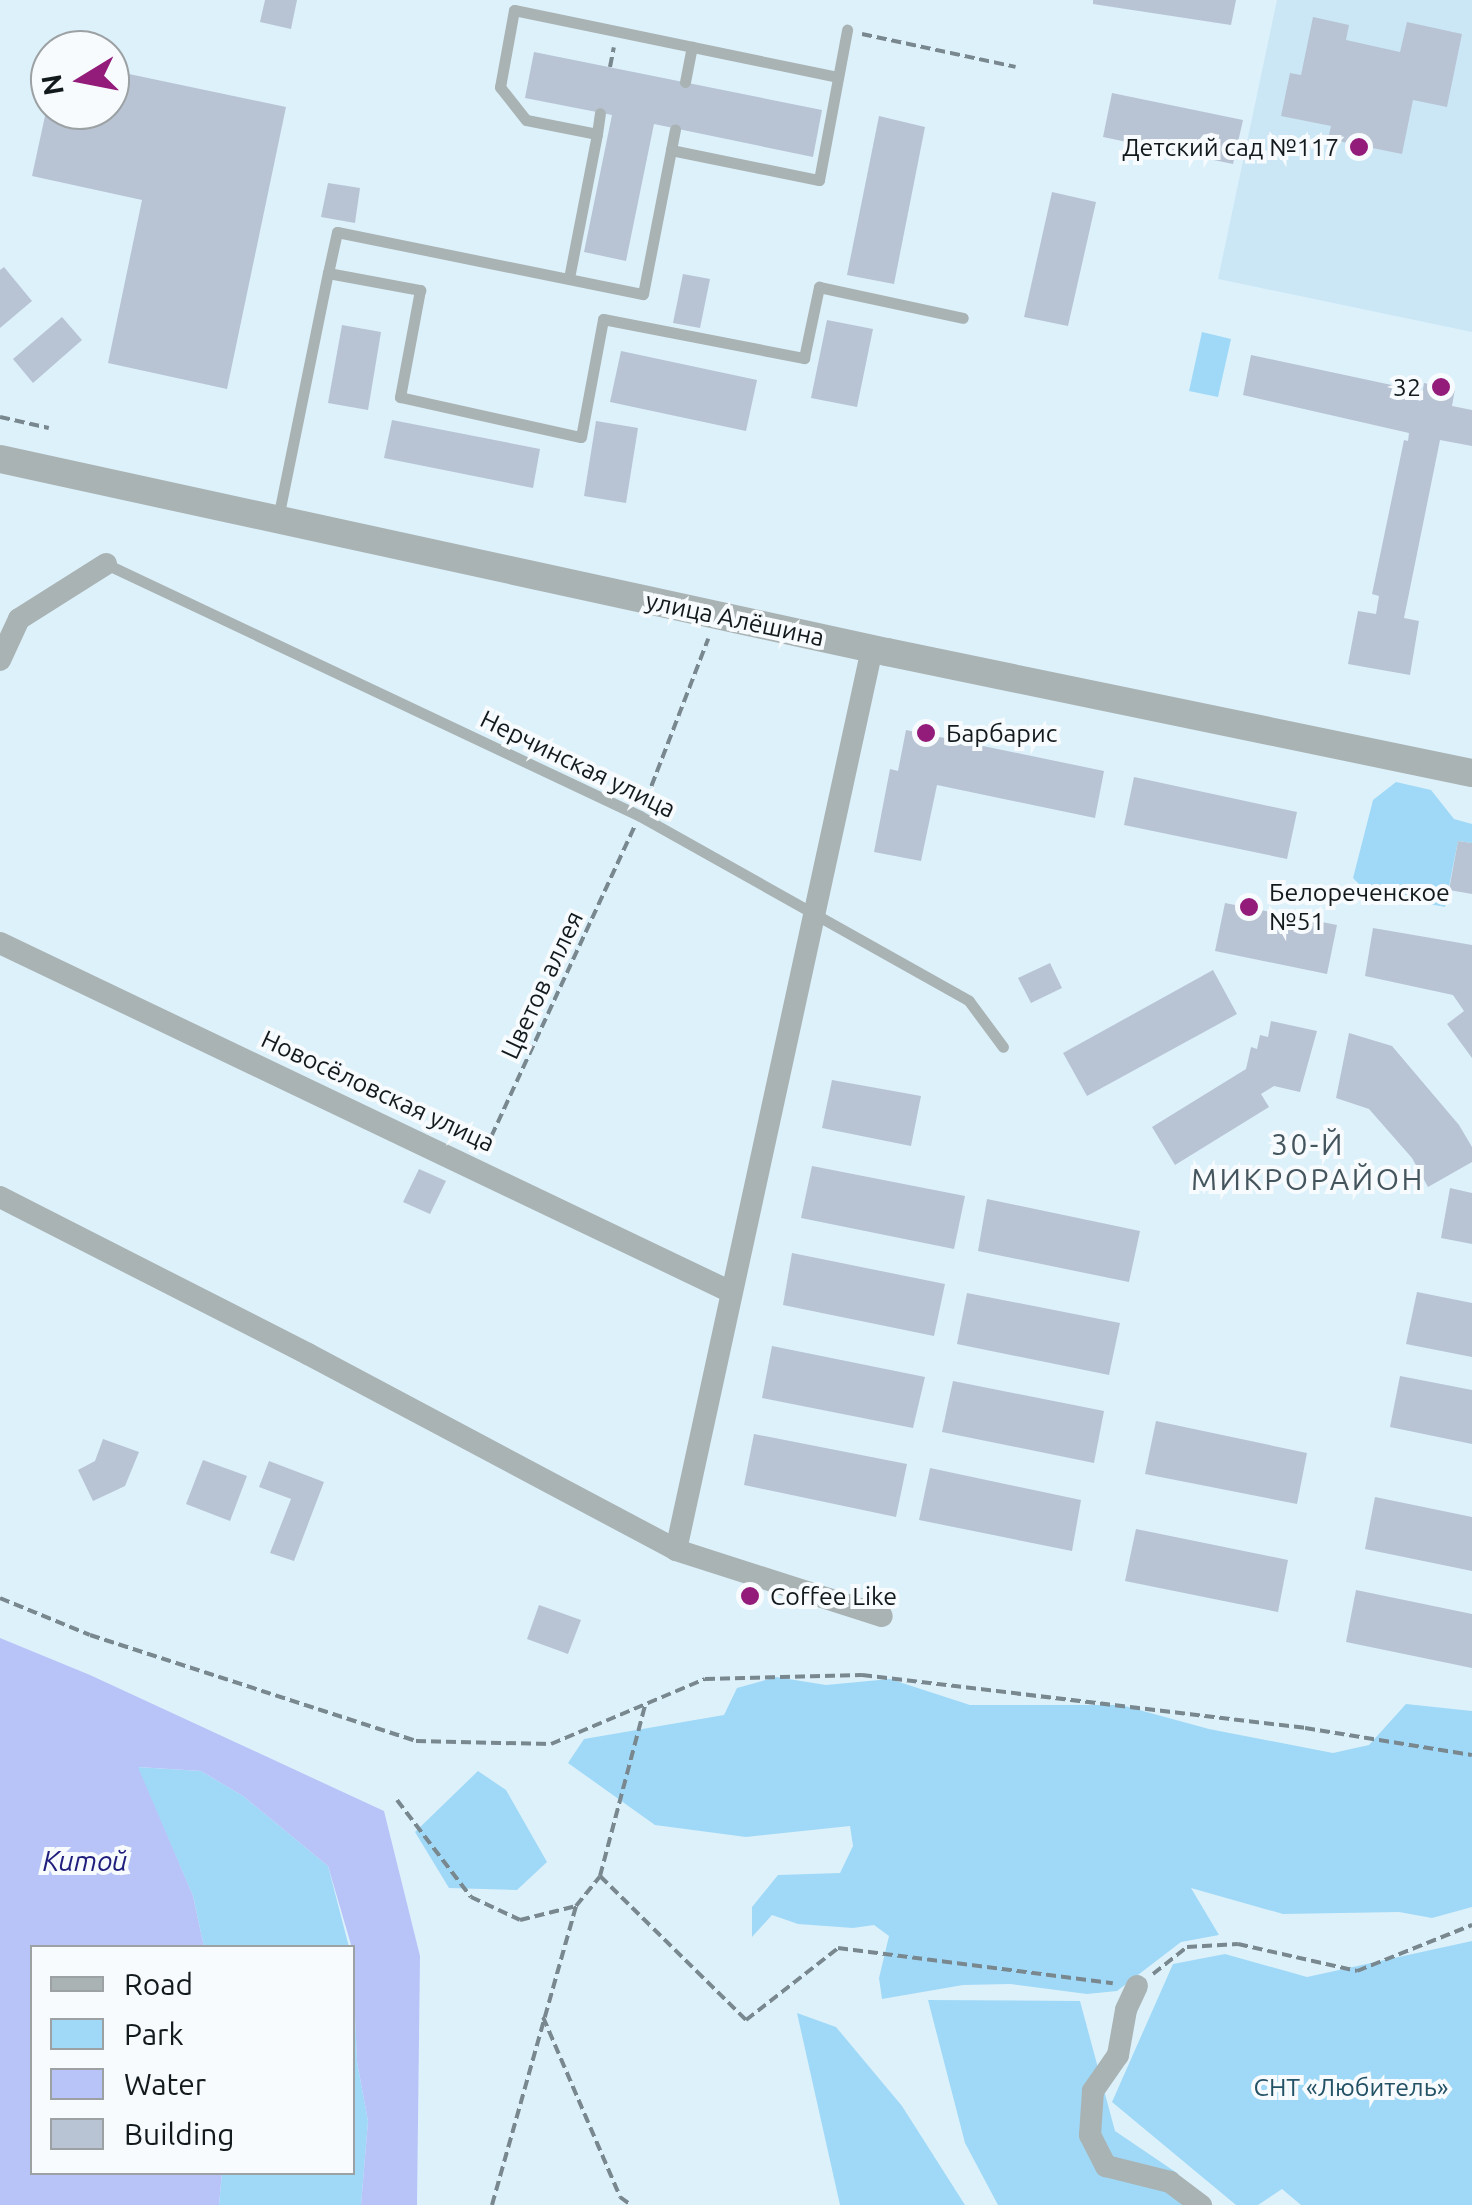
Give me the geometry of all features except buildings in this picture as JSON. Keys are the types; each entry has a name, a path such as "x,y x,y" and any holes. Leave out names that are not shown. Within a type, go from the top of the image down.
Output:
{"street":[{"name":"улица Алёшина","path":"0,459 1472,773"},
{"path":"0,660 20,619 106,564"},
{"path":"676,1550 872,648"},
{"name":"Новосёловская улица","path":"0,944 731,1292"},
{"path":"0,1197 308,1354 676,1550 882,1616"},
{"path":"1137,1986 1126,2010 1118,2055 1092,2092 1090,2135 1106,2166 1170,2182 1200,2205"}],"lane":[{"path":"596,134 526,120 500,87 514,5 617,32 838,77"},
{"path":"671,150 819,180 848,30"},
{"path":"685,82 692,46"},
{"path":"568,278 600,113"},
{"path":"278,520 338,232 643,294 676,129"},
{"path":"328,273 420,290 400,397 580,437 603,319 804,358 819,288 963,318"},
{"name":"Нерчинская улица","path":"106,564 640,816 969,1001 1002,1047"}],"path":[{"path":"848,30 1016,67"},
{"path":"610,67 617,32"},
{"path":"0,417 48,428"},
{"name":"Цветов аллея","path":"476,1168 640,816 708,639"},
{"path":"0,1598 90,1635 416,1741 552,1744 706,1680 862,1675 1305,1728 1472,1755"},
{"path":"492,2205 576,1906 600,1876 645,1706"},
{"path":"398,1800 471,1896 520,1920 576,1906"},
{"path":"600,1876 746,2020 838,1948 1137,1986 1187,1947 1238,1944 1358,1971 1472,1925"},
{"path":"543,2017 620,2198 630,2205"}],"shaded area":[{"name":"Детский сад №117","path":"1277,0 1472,0 1472,332 1218,279"}],"green space":[{"path":"1202,332 1231,339 1218,397 1189,391"},
{"path":"1396,782 1431,790 1454,819 1472,824 1472,843 1458,841 1445,907 1367,892 1353,878 1373,800"},
{"path":"776,1677 826,1685 890,1679 970,1705 1121,1705 1209,1729 1333,1753 1369,1745 1406,1704 1472,1711 1472,1907 1432,1918 1399,1912 1283,1914 1191,1888 1219,1935 1181,1942 1117,1991 1087,1994 1010,1984 963,1985 882,1999 879,1978 889,1936 874,1925 853,1928 798,1924 772,1915 752,1937 752,1907 778,1875 840,1873 853,1846 850,1826 746,1837 655,1825 568,1763 584,1739 724,1715 737,1688"},
{"path":"137,1767 201,1771 243,1796 328,1866 348,1945 204,1945 193,1896"},
{"path":"478,1771 506,1790 547,1862 517,1890 449,1888 415,1832"},
{"name":"СНТ «Любитель»","path":"1472,1941 1472,2205 1301,2205 1282,2189 1258,2205 1236,2205 1112,2102 1173,1964 1225,1954 1307,1977"},
{"path":"928,2000 1080,2001 1115,2131 1177,2173 1199,2205 998,2205 965,2143"},
{"path":"355,2011 357,2062 368,2121 361,2205 219,2205 222,2175 355,2175"},
{"path":"797,2013 836,2027 902,2106 965,2205 840,2205"}],"water":[{"name":"Китой","path":"0,1638 90,1675 384,1811 420,1956 417,2205 361,2205 368,2121 357,2062 355,1945 351,1945 328,1866 243,1796 201,1771 138,1767 193,1896 204,1945 30,1945 30,2175 222,2175 219,2205 0,2205"}],"place":[{"name":"Детский сад №117","path":"1359,147"},
{"name":"32","path":"1441,387"},
{"name":"Барбарис","path":"926,733"},
{"name":"Белореченское №51","path":"1249,907"},
{"name":"Coffee Like","path":"750,1596"}],"district":[{"name":"30-Й МИКРОРАЙОН","path":"1308,1161"}]}
